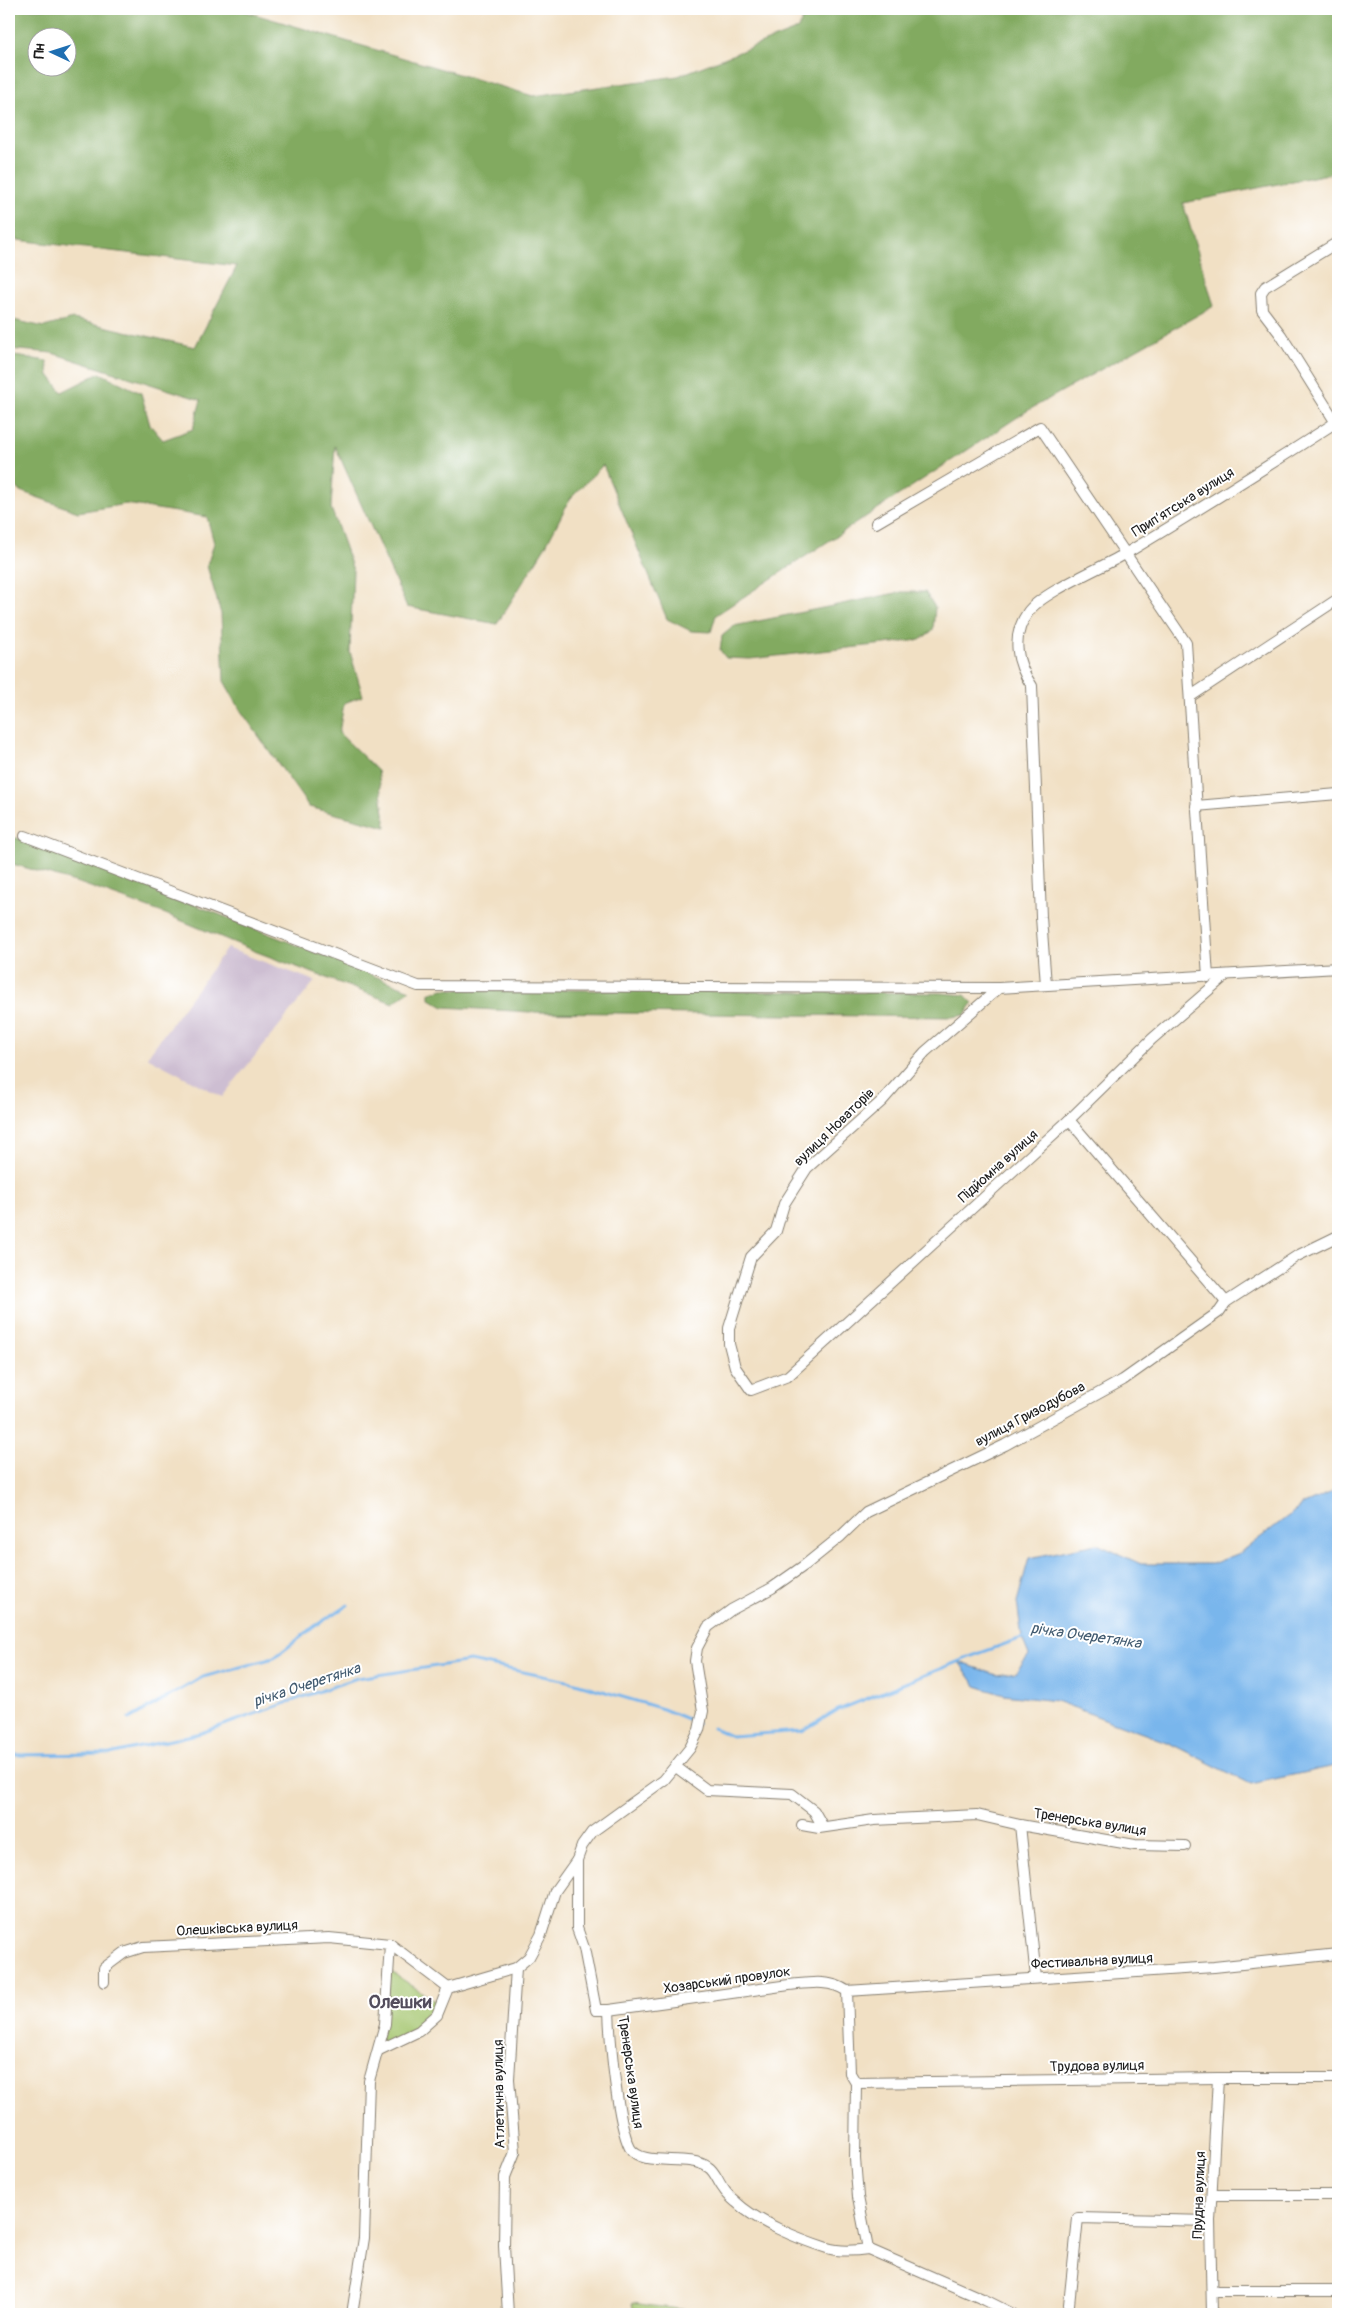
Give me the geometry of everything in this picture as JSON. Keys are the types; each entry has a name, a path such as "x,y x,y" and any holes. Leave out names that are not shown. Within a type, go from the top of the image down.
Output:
{"street":[{"path":"1338,242 1265,287 1261,293 1260,302 1262,310 1281,335 1338,423"},
{"name":"Прип’ятська вулиця","path":"1046,985 1041,917 1032,686 1022,672 1016,648 1018,630 1029,611 1039,601 1125,554 1338,423"},
{"path":"876,523 1040,427 1186,643 1191,696 1196,806 1208,977"},
{"path":"1191,696 1338,599"},
{"path":"1196,806 1338,794"},
{"path":"26,836 418,986 999,988 1338,968"},
{"name":"Підйомна вулиця","path":"788,1376 1070,1120 1152,1039 1225,976"},
{"name":"вулиця Новаторів","path":"788,1376 751,1390 735,1367 729,1344 729,1328 750,1257 776,1231 784,1204 807,1168 882,1101 925,1052 999,988"},
{"path":"1070,1120 1226,1302"},
{"name":"вулиця Гризодубова","path":"701,1693 695,1662 697,1648 708,1627 731,1610 772,1588 805,1565 841,1536 866,1512 1005,1445 1123,1380 1219,1312 1226,1302 1297,1256 1338,1236"},
{"name":"Тренерська вулиця","path":"701,1693 703,1711 699,1730 676,1767 664,1780 592,1832 582,1846 577,1860 577,1928 584,1948 596,2010 608,2010 622,2123 631,2149 644,2159 693,2160 710,2168 723,2190 738,2204 767,2222 828,2248 849,2251 868,2249"},
{"path":"676,1767 707,1790 792,1794 814,1811 823,1827"},
{"name":"Тренерська вулиця","path":"802,1825 823,1827 874,1820 977,1815 1135,1845 1185,1846"},
{"name":"Тренерська вулиця","path":"1020,1824 1036,1978"},
{"path":"448,1988 516,1968 529,1957 541,1935 555,1891 577,1860"},
{"name":"Олешківська вулиця","path":"104,1982 104,1968 124,1954 143,1947 329,1938 390,1944"},
{"path":"390,1944 448,1988"},
{"path":"352,2314 364,2238 369,2081 385,2024 390,1944"},
{"name":"Фестивальна вулиця","path":"847,1991 1214,1967 1338,1954"},
{"name":"Атлетична вулиця","path":"508,2314 504,2246 505,2177 515,2152 510,2079 516,1968"},
{"name":"Хозарський провулок","path":"608,2010 788,1984 838,1984 847,1991"},
{"path":"379,2050 419,2031 437,2016 448,1988"},
{"path":"847,1991 850,2073 856,2083 854,2160 858,2197 868,2249 1013,2314"},
{"name":"Прудна вулиця","path":"1212,2314 1210,2221 1213,2195 1218,2078"},
{"name":"Трудова вулиця","path":"856,2083 1338,2078"},
{"path":"1213,2195 1338,2195"},
{"path":"1068,2314 1078,2218 1210,2221"},
{"path":"1212,2291 1338,2291"}],"shaded area":[{"path":"227,948 315,981 222,1097 147,1057"}],"green space":[{"path":"9,9 237,9 533,96 678,76 798,29 807,9 1338,9 1338,172 1183,203 1214,306 1027,411 716,615 711,632 691,631 667,619 603,465 570,499 545,547 497,624 407,607 335,446 331,508 353,570 350,652 363,696 344,703 339,733 378,771 386,827 309,807 241,711 224,681 221,614 207,566 214,543 207,517 126,504 78,512 20,491 9,479 9,355 47,361 49,375 62,392 100,373 141,393 150,425 163,440 193,429 201,400 52,353 9,349 9,319 44,327 73,319 195,347 237,266 9,239"},
{"path":"901,592 925,592 935,607 933,630 920,640 750,659 726,658 720,650 722,636 734,626"},
{"path":"9,836 54,849 410,990 393,1003 257,952 163,913 82,884 9,863"},
{"path":"443,989 940,993 965,995 973,1003 965,1015 952,1017 530,1012 444,1007 430,999 430,993"},
{"path":"390,1971 441,2005 437,2015 379,2050"},
{"path":"632,2303 686,2310 688,2314 634,2314"}],"water":[{"path":"1338,1489 1338,1763 1335,1766 1251,1784 1169,1743 1056,1701 1004,1695 976,1686 959,1662 997,1675 1016,1672 1029,1655 1022,1638 1017,1602 1029,1558 1097,1544 1141,1564 1212,1564 1240,1553 1304,1504"}],"waterway":[{"path":"129,1719 203,1677 274,1658 315,1626 348,1605"},
{"name":"річка Очеретянка","path":"713,1728 731,1736 802,1731 836,1711 972,1656 1022,1638 1026,1639"},
{"name":"річка Очеретянка","path":"9,1755 110,1754 201,1733 357,1678 470,1661 572,1682 663,1709 697,1723"}],"district":[{"name":"Олешки","path":"400,2002"}]}
